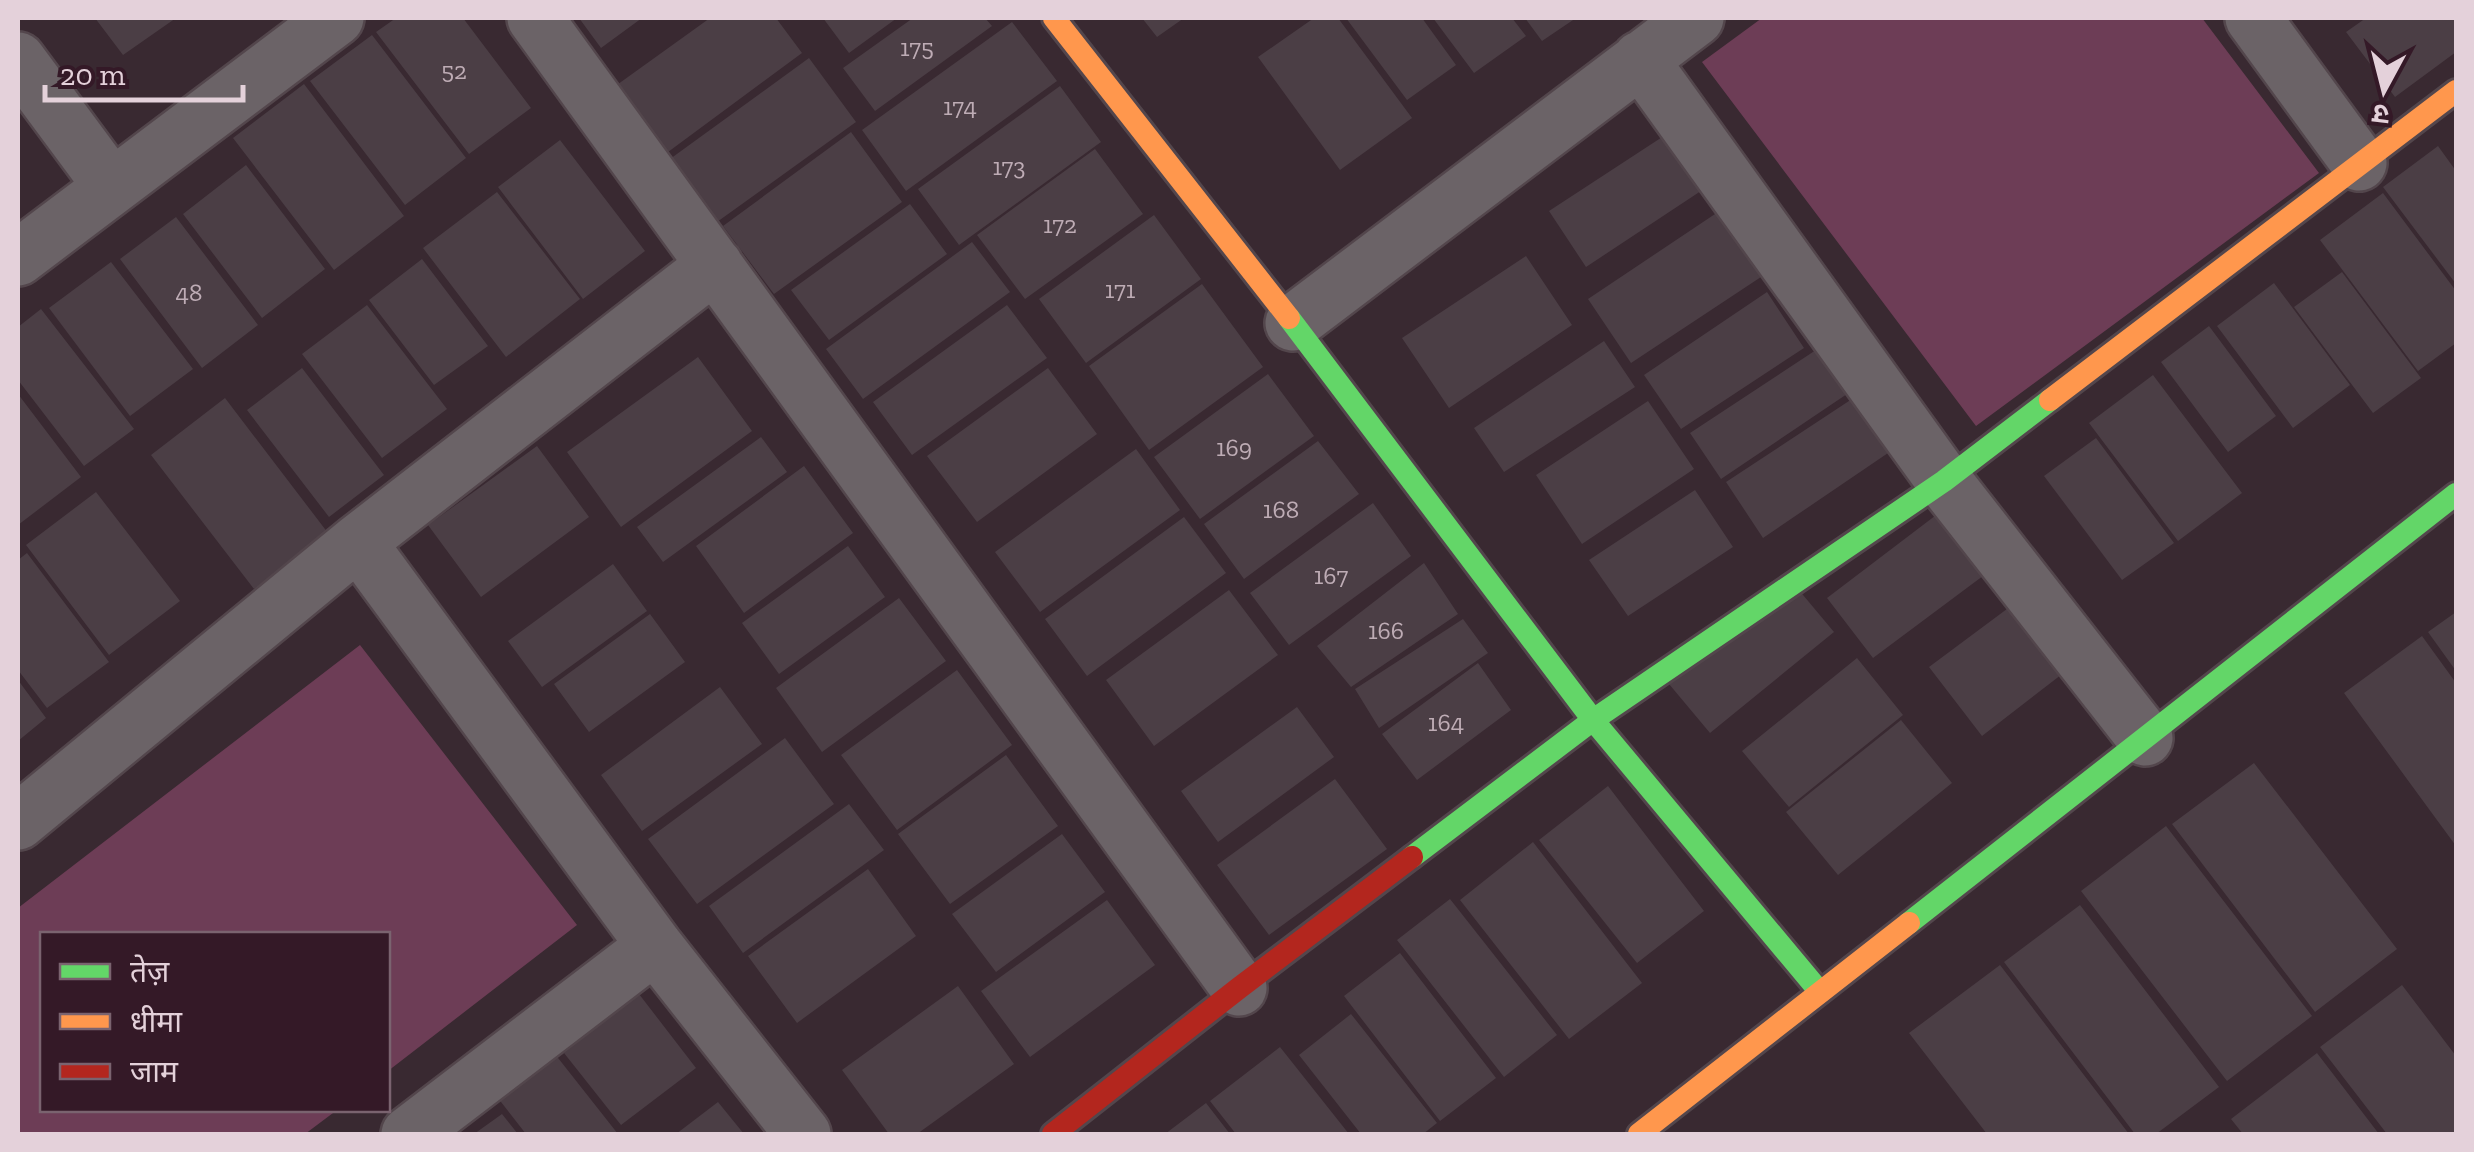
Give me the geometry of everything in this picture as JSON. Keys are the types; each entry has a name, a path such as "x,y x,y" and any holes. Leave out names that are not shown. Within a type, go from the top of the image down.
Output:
{"street":[{"path":"18,258 336,18"},
{"path":"535,18 1239,988"},
{"path":"1054,18 1293,323 1593,720 1820,992"},
{"path":"1293,323 1696,18"},
{"path":"2252,18 2359,163"},
{"path":"1640,59 1944,481 2145,738"},
{"path":"18,60 112,186"},
{"path":"1053,1134 1593,720 1944,481 2456,91"},
{"path":"18,822 358,542 715,265"},
{"path":"1638,1134 2456,494"},
{"path":"358,542 655,946 803,1134"},
{"path":"409,1134 655,946"}],"shaded area":[{"path":"1762,18 2202,18 2319,173 1976,426 1702,62"},
{"path":"360,645 577,925 390,1069 390,932 40,932 40,1112 334,1112 305,1134 18,1134 18,908"}],"building":[{"path":"95,18 176,18 123,55"},
{"path":"396,18 463,18 531,108 469,154 376,32"},
{"path":"579,18 642,18 601,48"},
{"path":"710,18 776,18 802,53 664,155 614,87"},
{"path":"823,18 897,18 849,53"},
{"path":"913,18 985,18 992,26 875,111 843,68"},
{"path":"1142,18 1184,18 1157,37"},
{"path":"1314,18 1338,18 1412,118 1340,170 1258,57"},
{"path":"1346,18 1422,18 1456,65 1407,100"},
{"path":"1433,18 1512,18 1526,36 1474,73"},
{"path":"1525,18 1576,18 1542,41"},
{"path":"2366,18 2456,18 2456,52 2395,97 2346,32"},
{"path":"1012,22 1057,81 906,191 862,130"},
{"path":"372,35 466,158 405,205 310,81"},
{"path":"809,58 856,122 717,222 670,159"},
{"path":"304,84 404,216 334,270 233,138"},
{"path":"1060,86 1101,142 959,245 918,189"},
{"path":"1676,128 1713,183 1586,267 1549,211"},
{"path":"851,132 902,202 774,294 723,226"},
{"path":"560,140 645,251 583,299 498,187"},
{"path":"2438,146 2456,171 2456,284 2383,187"},
{"path":"1095,149 1143,214 1025,299 977,235"},
{"path":"246,165 325,269 262,318 183,214"},
{"path":"497,192 580,299 506,357 423,248"},
{"path":"2383,193 2456,291 2456,343 2418,371 2320,240"},
{"path":"910,204 947,254 829,340 791,290"},
{"path":"1718,212 1761,277 1631,363 1588,299"},
{"path":"1154,215 1201,279 1086,363 1039,299"},
{"path":"176,217 258,325 202,368 120,259"},
{"path":"972,242 1010,292 863,399 826,349"},
{"path":"1526,256 1572,325 1449,408 1402,338"},
{"path":"422,259 488,346 434,385 369,300"},
{"path":"111,262 193,369 130,416 49,308"},
{"path":"2342,272 2421,378 2373,413 2294,307"},
{"path":"2274,283 2350,385 2293,428 2217,326"},
{"path":"1202,284 1263,367 1149,450 1089,366"},
{"path":"1767,292 1804,348 1681,429 1644,375"},
{"path":"367,305 447,409 382,458 302,354"},
{"path":"1007,305 1047,358 912,455 873,402"},
{"path":"41,309 134,429 84,466 18,380 18,327"},
{"path":"2209,326 2276,416 2228,452 2161,362"},
{"path":"1604,341 1635,387 1504,472 1474,428"},
{"path":"1819,348 1850,392 1721,479 1690,433"},
{"path":"698,357 752,431 621,527 567,452"},
{"path":"302,368 384,475 329,517 247,410"},
{"path":"1048,368 1097,434 977,522 927,456"},
{"path":"1268,374 1314,436 1200,519 1154,457"},
{"path":"2153,375 2242,493 2178,541 2089,423"},
{"path":"18,394 81,477 18,525"},
{"path":"1855,397 1891,451 1763,538 1726,482"},
{"path":"225,398 328,533 254,589 151,455"},
{"path":"1648,401 1694,469 1582,544 1536,475"},
{"path":"761,437 787,472 663,562 637,527"},
{"path":"2096,438 2174,543 2122,580 2044,476"},
{"path":"1318,441 1359,494 1244,579 1204,524"},
{"path":"537,446 589,517 481,597 428,525"},
{"path":"1136,449 1180,510 1040,612 995,552"},
{"path":"804,466 853,533 744,613 696,546"},
{"path":"1695,490 1733,547 1628,616 1589,560"},
{"path":"96,492 180,601 109,655 26,545"},
{"path":"1373,503 1411,556 1289,645 1250,593"},
{"path":"1948,506 1995,567 1873,658 1827,598"},
{"path":"1184,517 1226,573 1087,676 1045,619"},
{"path":"848,546 885,597 779,674 742,623"},
{"path":"27,553 109,662 47,708 18,670 18,560"},
{"path":"1424,563 1458,614 1351,687 1317,646"},
{"path":"613,564 647,611 542,687 508,641"},
{"path":"1793,583 1834,632 1710,733 1669,684"},
{"path":"1229,590 1278,655 1154,746 1106,680"},
{"path":"899,598 946,661 822,752 776,688"},
{"path":"2019,600 2070,668 1982,736 1929,667"},
{"path":"2456,612 2456,671 2428,632"},
{"path":"650,614 685,662 589,732 554,684"},
{"path":"1463,619 1488,653 1379,728 1355,689"},
{"path":"2422,636 2456,683 2456,846 2344,693"},
{"path":"1857,658 1903,715 1789,807 1742,751"},
{"path":"1478,663 1511,710 1417,780 1382,734"},
{"path":"957,670 1012,745 897,830 841,755"},
{"path":"18,680 46,718 18,741"},
{"path":"720,687 762,744 642,831 601,775"},
{"path":"1297,707 1334,757 1218,842 1181,791"},
{"path":"1901,720 1952,783 1838,875 1786,812"},
{"path":"785,738 834,804 697,904 648,839"},
{"path":"1006,755 1058,826 950,904 898,834"},
{"path":"2254,763 2397,949 2315,1012 2172,824"},
{"path":"1335,779 1387,849 1269,935 1217,865"},
{"path":"1608,786 1704,911 1637,963 1539,840"},
{"path":"849,804 884,850 743,953 709,906"},
{"path":"2166,826 2312,1016 2227,1081 2081,891"},
{"path":"1062,834 1105,892 996,972 952,914"},
{"path":"1533,842 1642,983 1569,1039 1460,900"},
{"path":"868,869 916,936 797,1023 748,956"},
{"path":"1450,899 1557,1035 1504,1077 1397,940"},
{"path":"1107,900 1155,965 1030,1057 981,991"},
{"path":"2080,905 2219,1087 2156,1134 2135,1134 2004,962"},
{"path":"1400,953 1496,1078 1440,1121 1344,996"},
{"path":"2000,965 2129,1134 1987,1134 1909,1033"},
{"path":"2402,985 2456,1056 2456,1134 2387,1134 2320,1047"},
{"path":"958,986 1014,1064 917,1134 889,1134 842,1070"},
{"path":"639,994 696,1068 621,1125 564,1053"},
{"path":"1351,1014 1437,1123 1423,1134 1361,1134 1299,1055"},
{"path":"1280,1047 1349,1134 1236,1134 1210,1101"},
{"path":"551,1049 618,1134 526,1134 494,1093"},
{"path":"2317,1053 2379,1134 2243,1134 2231,1119"},
{"path":"718,1102 744,1134 676,1134"},
{"path":"1206,1103 1230,1134 1165,1134"},
{"path":"502,1114 518,1134 474,1134"}],"traffic: fast":[{"path":"1289,318 1593,720 1820,992"},
{"path":"1412,857 1593,720 1944,481 2050,400"},
{"path":"1909,923 2456,494"}],"traffic: slow":[{"path":"1054,18 1289,318"},
{"path":"2050,400 2456,91"},
{"path":"1639,1134 1909,923"}],"traffic: jam":[{"path":"1053,1134 1412,857"}]}
